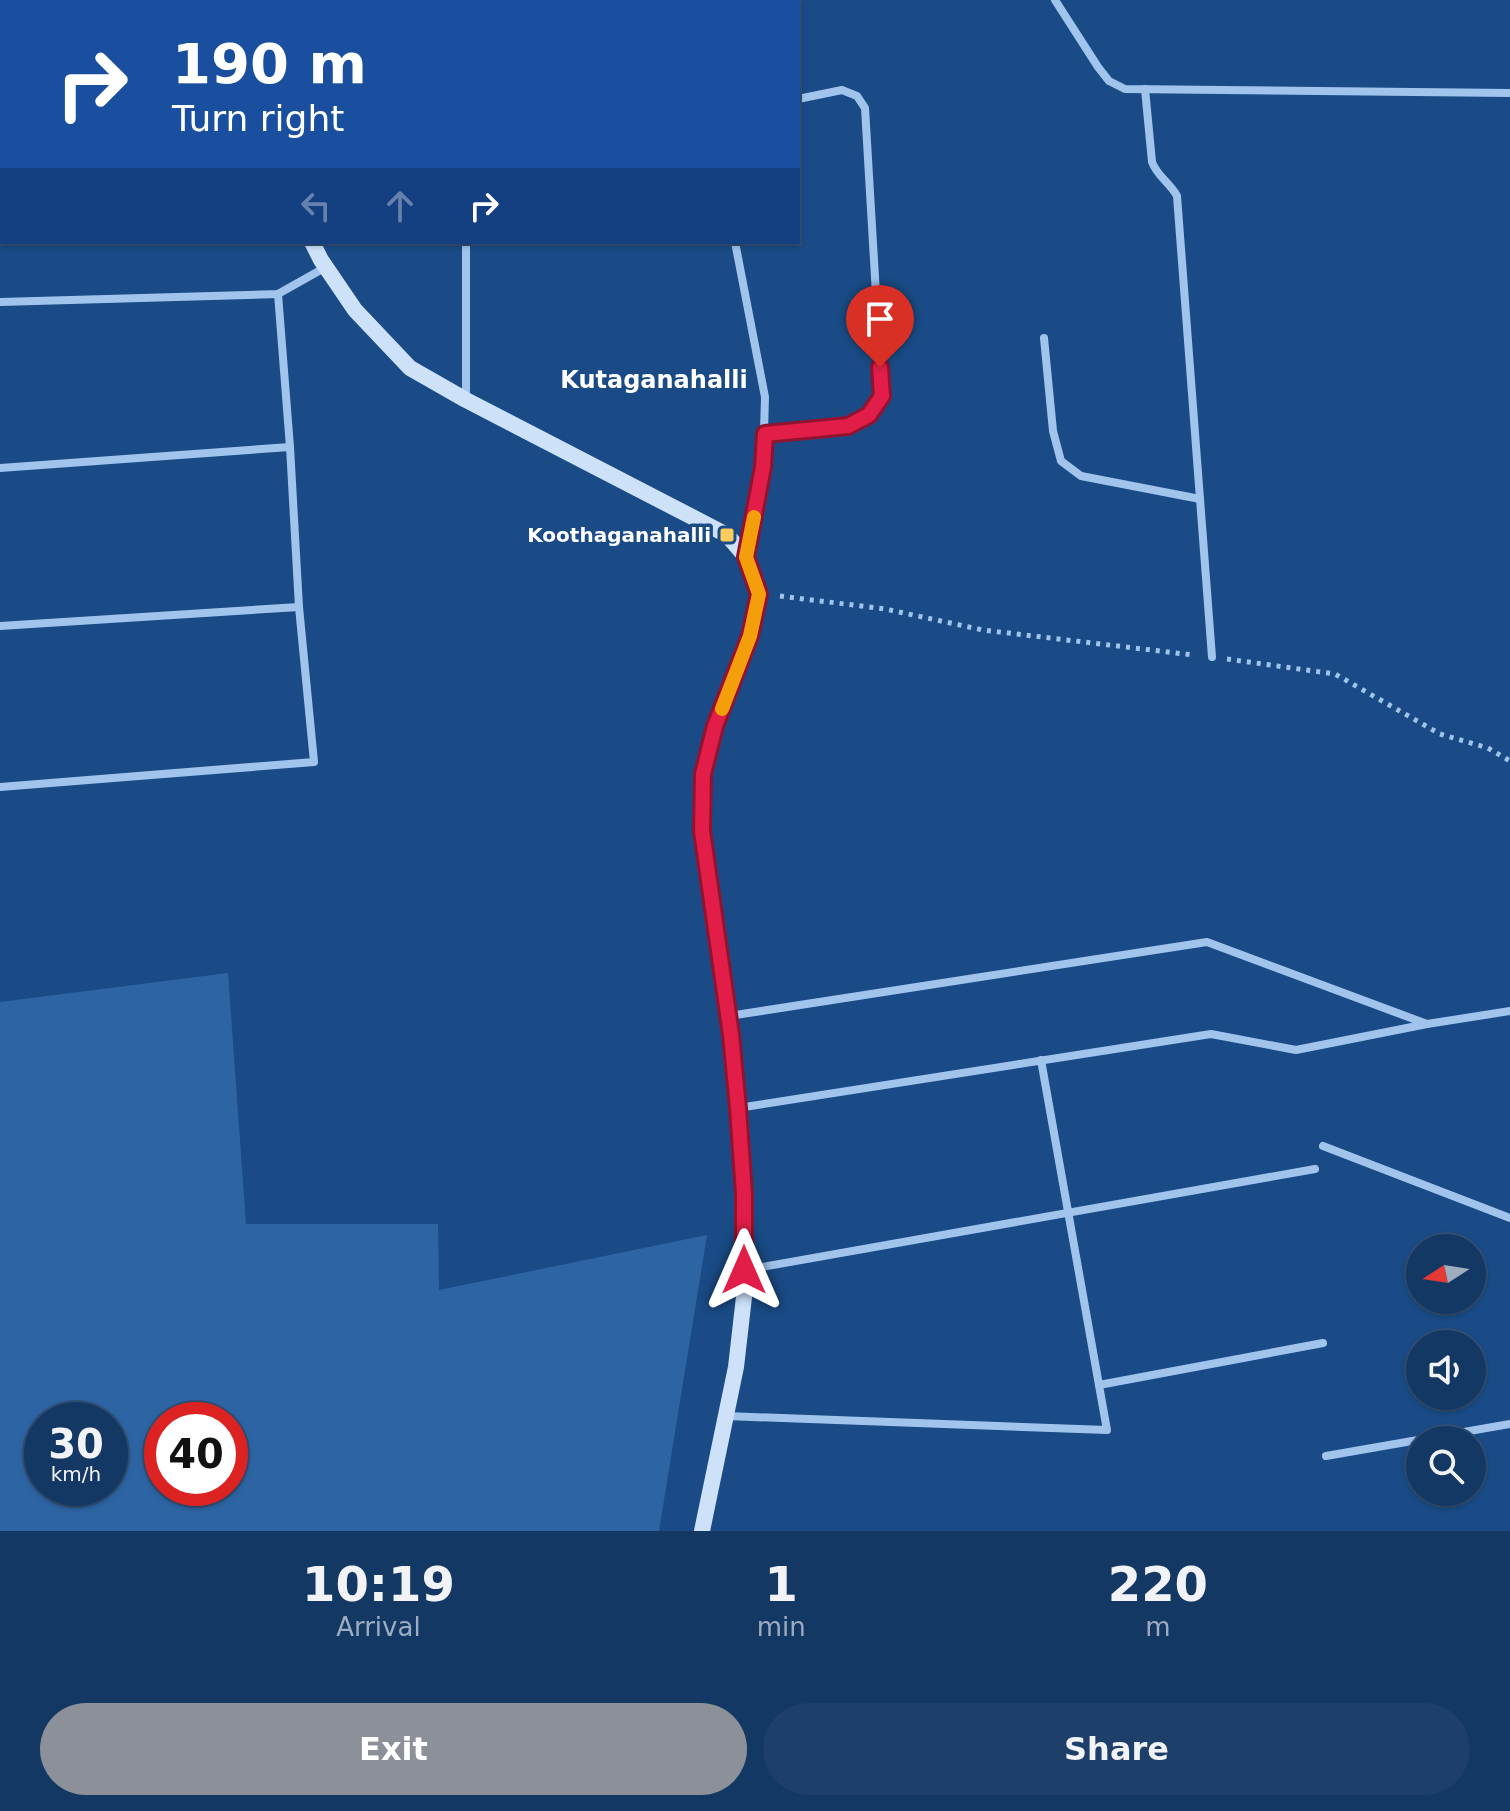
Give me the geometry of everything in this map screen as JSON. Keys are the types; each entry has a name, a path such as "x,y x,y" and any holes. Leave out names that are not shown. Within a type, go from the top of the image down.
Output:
{"street":[{"path":"1055,0 1109,81 1125,89 1510,93"},
{"path":"1145,89 1152,162 1156,172 1177,196 1212,657"},
{"path":"765,434 848,426 869,415 882,396 865,108 857,96 842,90 800,99"},
{"path":"313,244 355,310 410,368 727,535 746,557 759,594 750,636 715,726 703,774 702,831 738,1108 744,1194 744,1297 736,1367 702,1531"},
{"path":"466,244 466,400"},
{"path":"735,244 765,397 763,467 746,557"},
{"path":"0,302 278,294 326,267"},
{"path":"0,787 314,762 299,607 278,294"},
{"path":"1044,338 1053,431 1061,461 1081,476 1200,499"},
{"path":"0,468 290,447"},
{"path":"0,626 299,607"},
{"path":"728,1016 1207,942 1427,1024"},
{"path":"738,1108 1211,1034 1296,1050 1510,1011"},
{"path":"725,1416 1107,1430 1041,1060"},
{"path":"1323,1146 1510,1218"},
{"path":"744,1270 1315,1169"},
{"path":"1099,1385 1323,1343"},
{"path":"1326,1456 1510,1424"}],"path":[{"path":"759,594 885,609 983,630 1335,674 1440,734 1488,748 1510,761"}],"shaded area":[{"path":"228,973 246,1224 438,1224 439,1290 707,1235 659,1531 0,1531 0,1002"}],"slow traffic":[{"path":"722,709 750,636 759,594 746,557 754,517"}],"place":[{"name":"Koothaganahalli","path":"727,535"}],"district":[{"name":"Kutaganahalli","path":"654,380"}],"route":[{"path":"744,1270 744,1194 738,1108 731,1035 702,831 703,774 715,726 750,636 759,594 746,557 763,467 765,434 848,426 869,415 882,396 880,367"}]}
